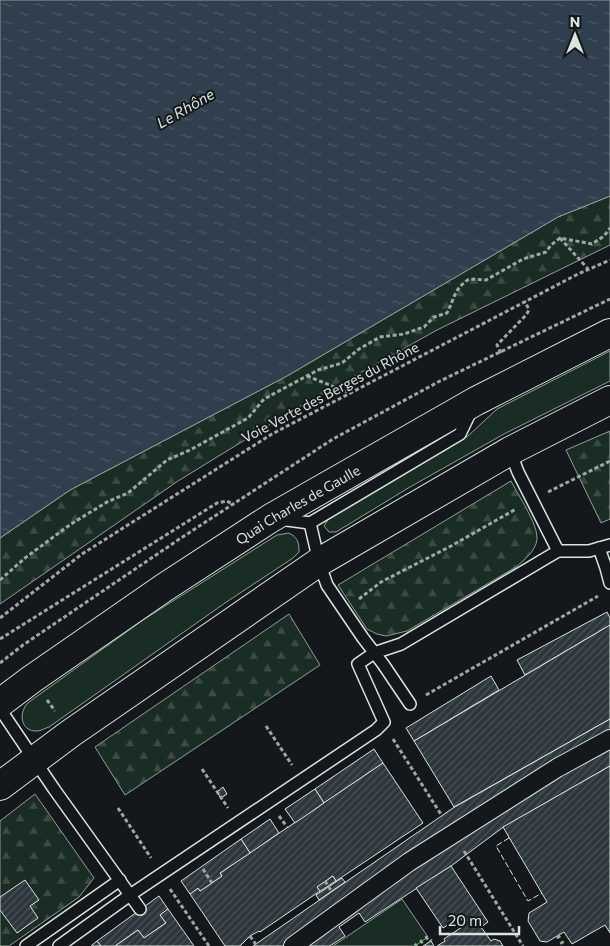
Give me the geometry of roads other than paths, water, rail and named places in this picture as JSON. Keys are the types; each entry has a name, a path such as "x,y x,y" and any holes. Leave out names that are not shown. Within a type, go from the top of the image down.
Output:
{"main road":[{"name":"Quai Charles de Gaulle","path":"0,703 165,587 271,518 476,401 610,333"},
{"path":"0,786 87,722 319,562 510,451 610,400"}],"street":[{"path":"293,946 409,862 558,768 610,739"}],"lane":[{"path":"271,518 310,523 460,434 476,401"},
{"path":"510,451 518,472 558,552"},
{"path":"310,523 319,562 327,584 410,704"},
{"path":"59,946 130,895 376,730 384,722 358,664 374,653 401,644 558,552 589,551 605,546 607,588"},
{"path":"0,710 140,909"},
{"path":"26,946 120,880"}],"water":[{"name":"Le Rhône","path":"0,0 610,0 610,196 558,217 287,376 70,490 0,538"}]}
